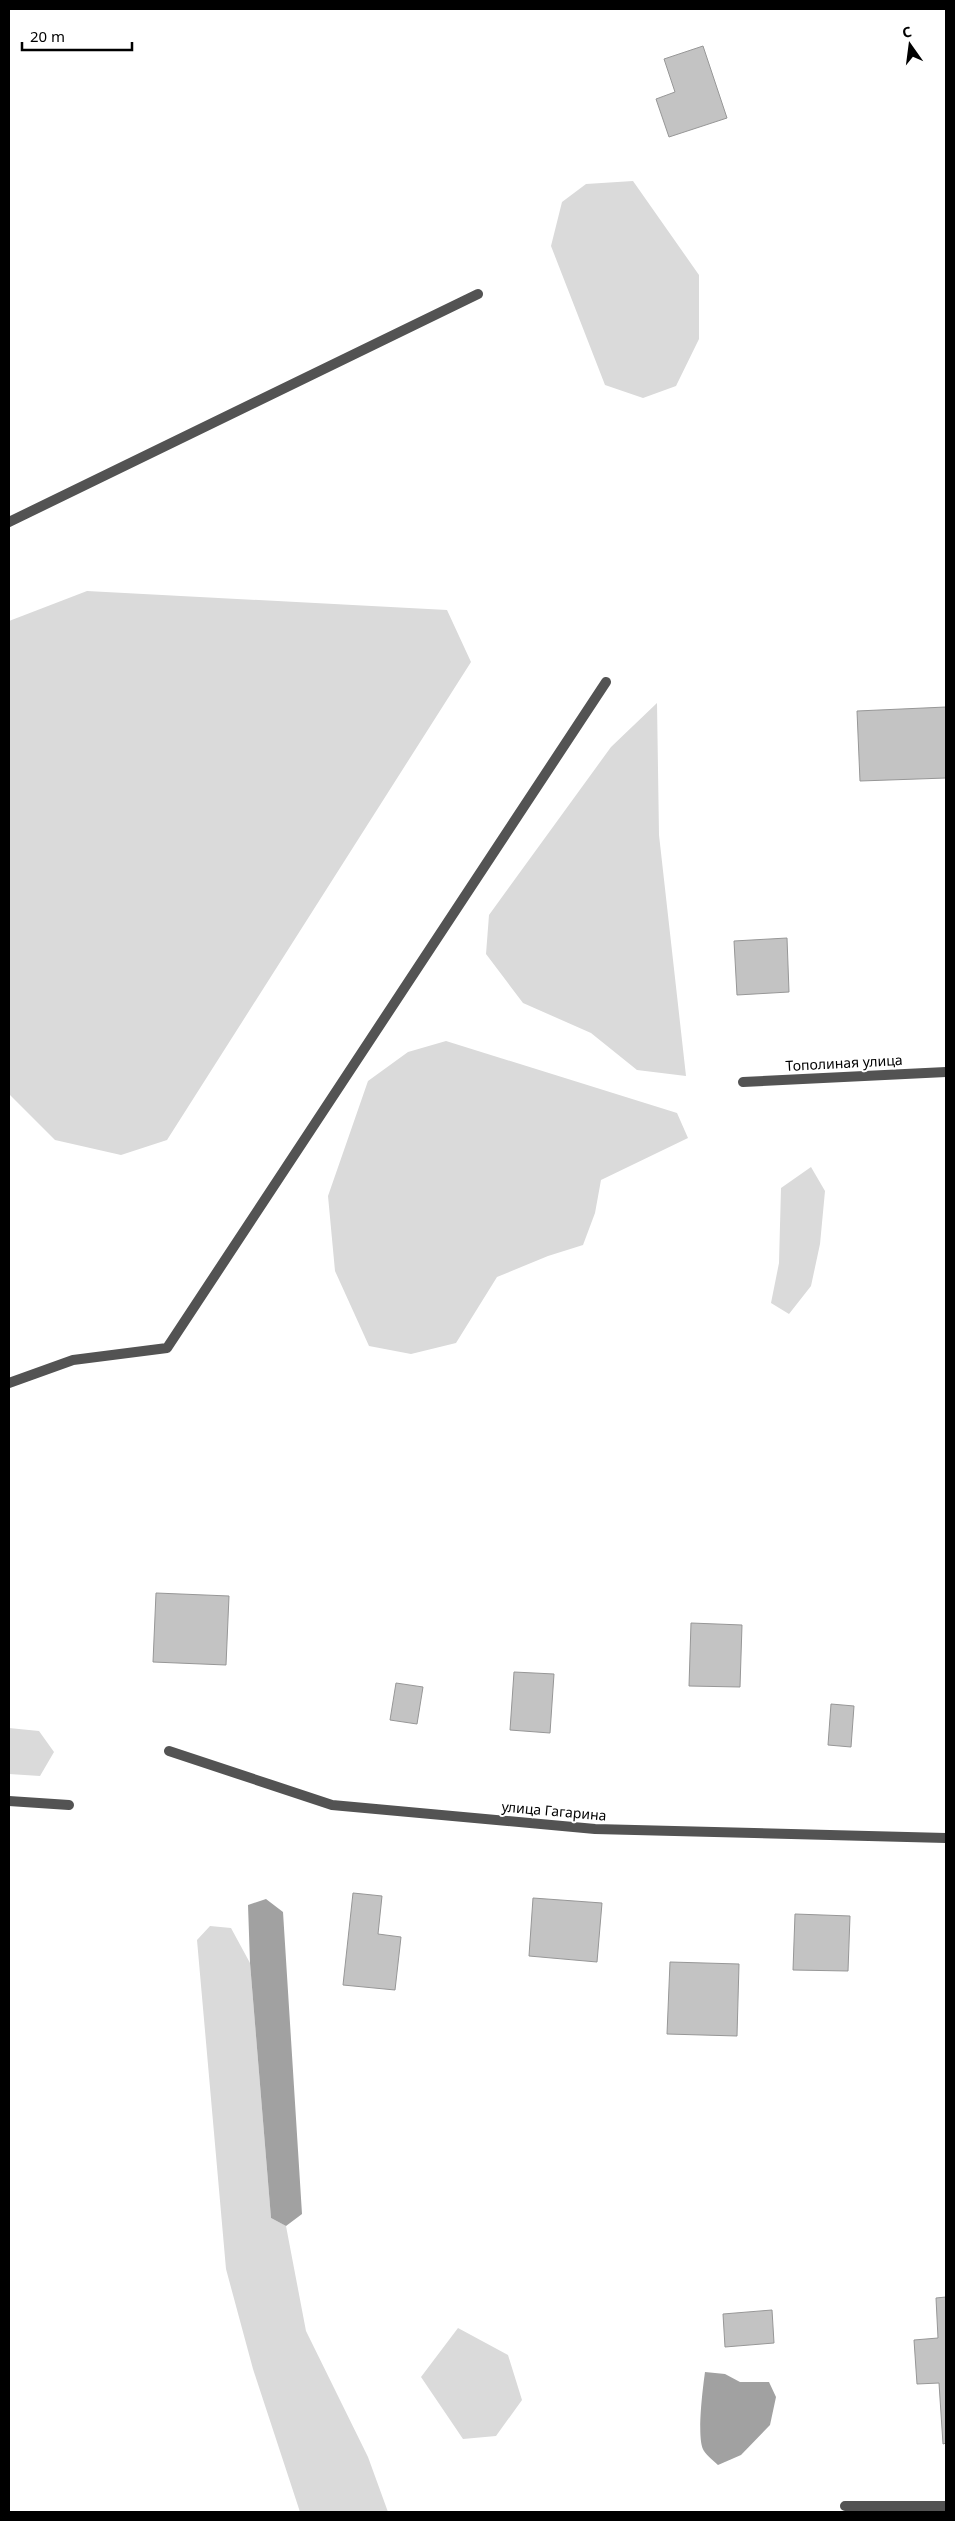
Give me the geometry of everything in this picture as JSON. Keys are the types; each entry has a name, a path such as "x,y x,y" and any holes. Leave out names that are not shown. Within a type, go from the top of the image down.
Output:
{"street":[{"path":"9,522 478,294"},
{"path":"9,1383 73,1360 167,1348 606,682"},
{"name":"Тополиная улица","path":"743,1082 946,1072"},
{"name":"улица Гагарина","path":"169,1752 332,1806 595,1829 946,1838"},
{"path":"9,1802 69,1806"},
{"path":"845,2506 946,2506"}],"shaded area":[{"path":"633,181 699,275 699,339 676,386 643,398 605,385 551,246 562,202 586,184"},
{"path":"87,591 447,610 471,662 167,1140 121,1155 55,1140 9,1094 9,621"},
{"path":"657,703 659,835 686,1076 637,1070 591,1033 523,1003 486,954 489,915 611,747"},
{"path":"446,1041 677,1113 688,1138 601,1180 595,1213 583,1245 548,1256 497,1277 456,1343 411,1354 369,1346 335,1271 328,1196 368,1081 408,1052"},
{"path":"811,1167 825,1191 820,1244 811,1286 789,1314 771,1303 779,1263 781,1188"},
{"path":"9,1728 39,1731 54,1752 40,1776 9,1774"},
{"path":"266,1899 283,1912 302,2214 286,2226 271,2218 250,1963 248,1905"},
{"path":"210,1926 231,1928 250,1963 271,2218 286,2226 306,2331 368,2457 388,2512 300,2512 253,2369 226,2269 197,1940"},
{"path":"458,2328 508,2355 522,2400 496,2436 463,2439 421,2377"},
{"path":"705,2372 725,2374 740,2382 769,2382 776,2397 770,2425 741,2455 718,2465 705,2453 700,2436"}],"building":[{"path":"703,46 727,118 669,137 656,99 675,92 664,59"},
{"path":"946,707 946,778 860,781 857,711"},
{"path":"787,938 789,992 737,995 734,941"},
{"path":"156,1593 229,1596 226,1665 153,1662"},
{"path":"691,1623 742,1625 740,1687 689,1686"},
{"path":"514,1672 554,1674 550,1733 510,1730"},
{"path":"396,1683 423,1687 417,1724 390,1720"},
{"path":"831,1704 854,1706 851,1747 828,1745"},
{"path":"353,1893 382,1896 378,1934 401,1937 395,1990 343,1985"},
{"path":"533,1898 602,1903 597,1962 529,1956"},
{"path":"795,1914 850,1916 848,1971 793,1970"},
{"path":"670,1962 739,1964 737,2036 667,2034"},
{"path":"946,2297 946,2443 943,2444 939,2383 917,2384 914,2340 938,2338 936,2298"},
{"path":"772,2310 774,2343 725,2347 723,2314"}]}
